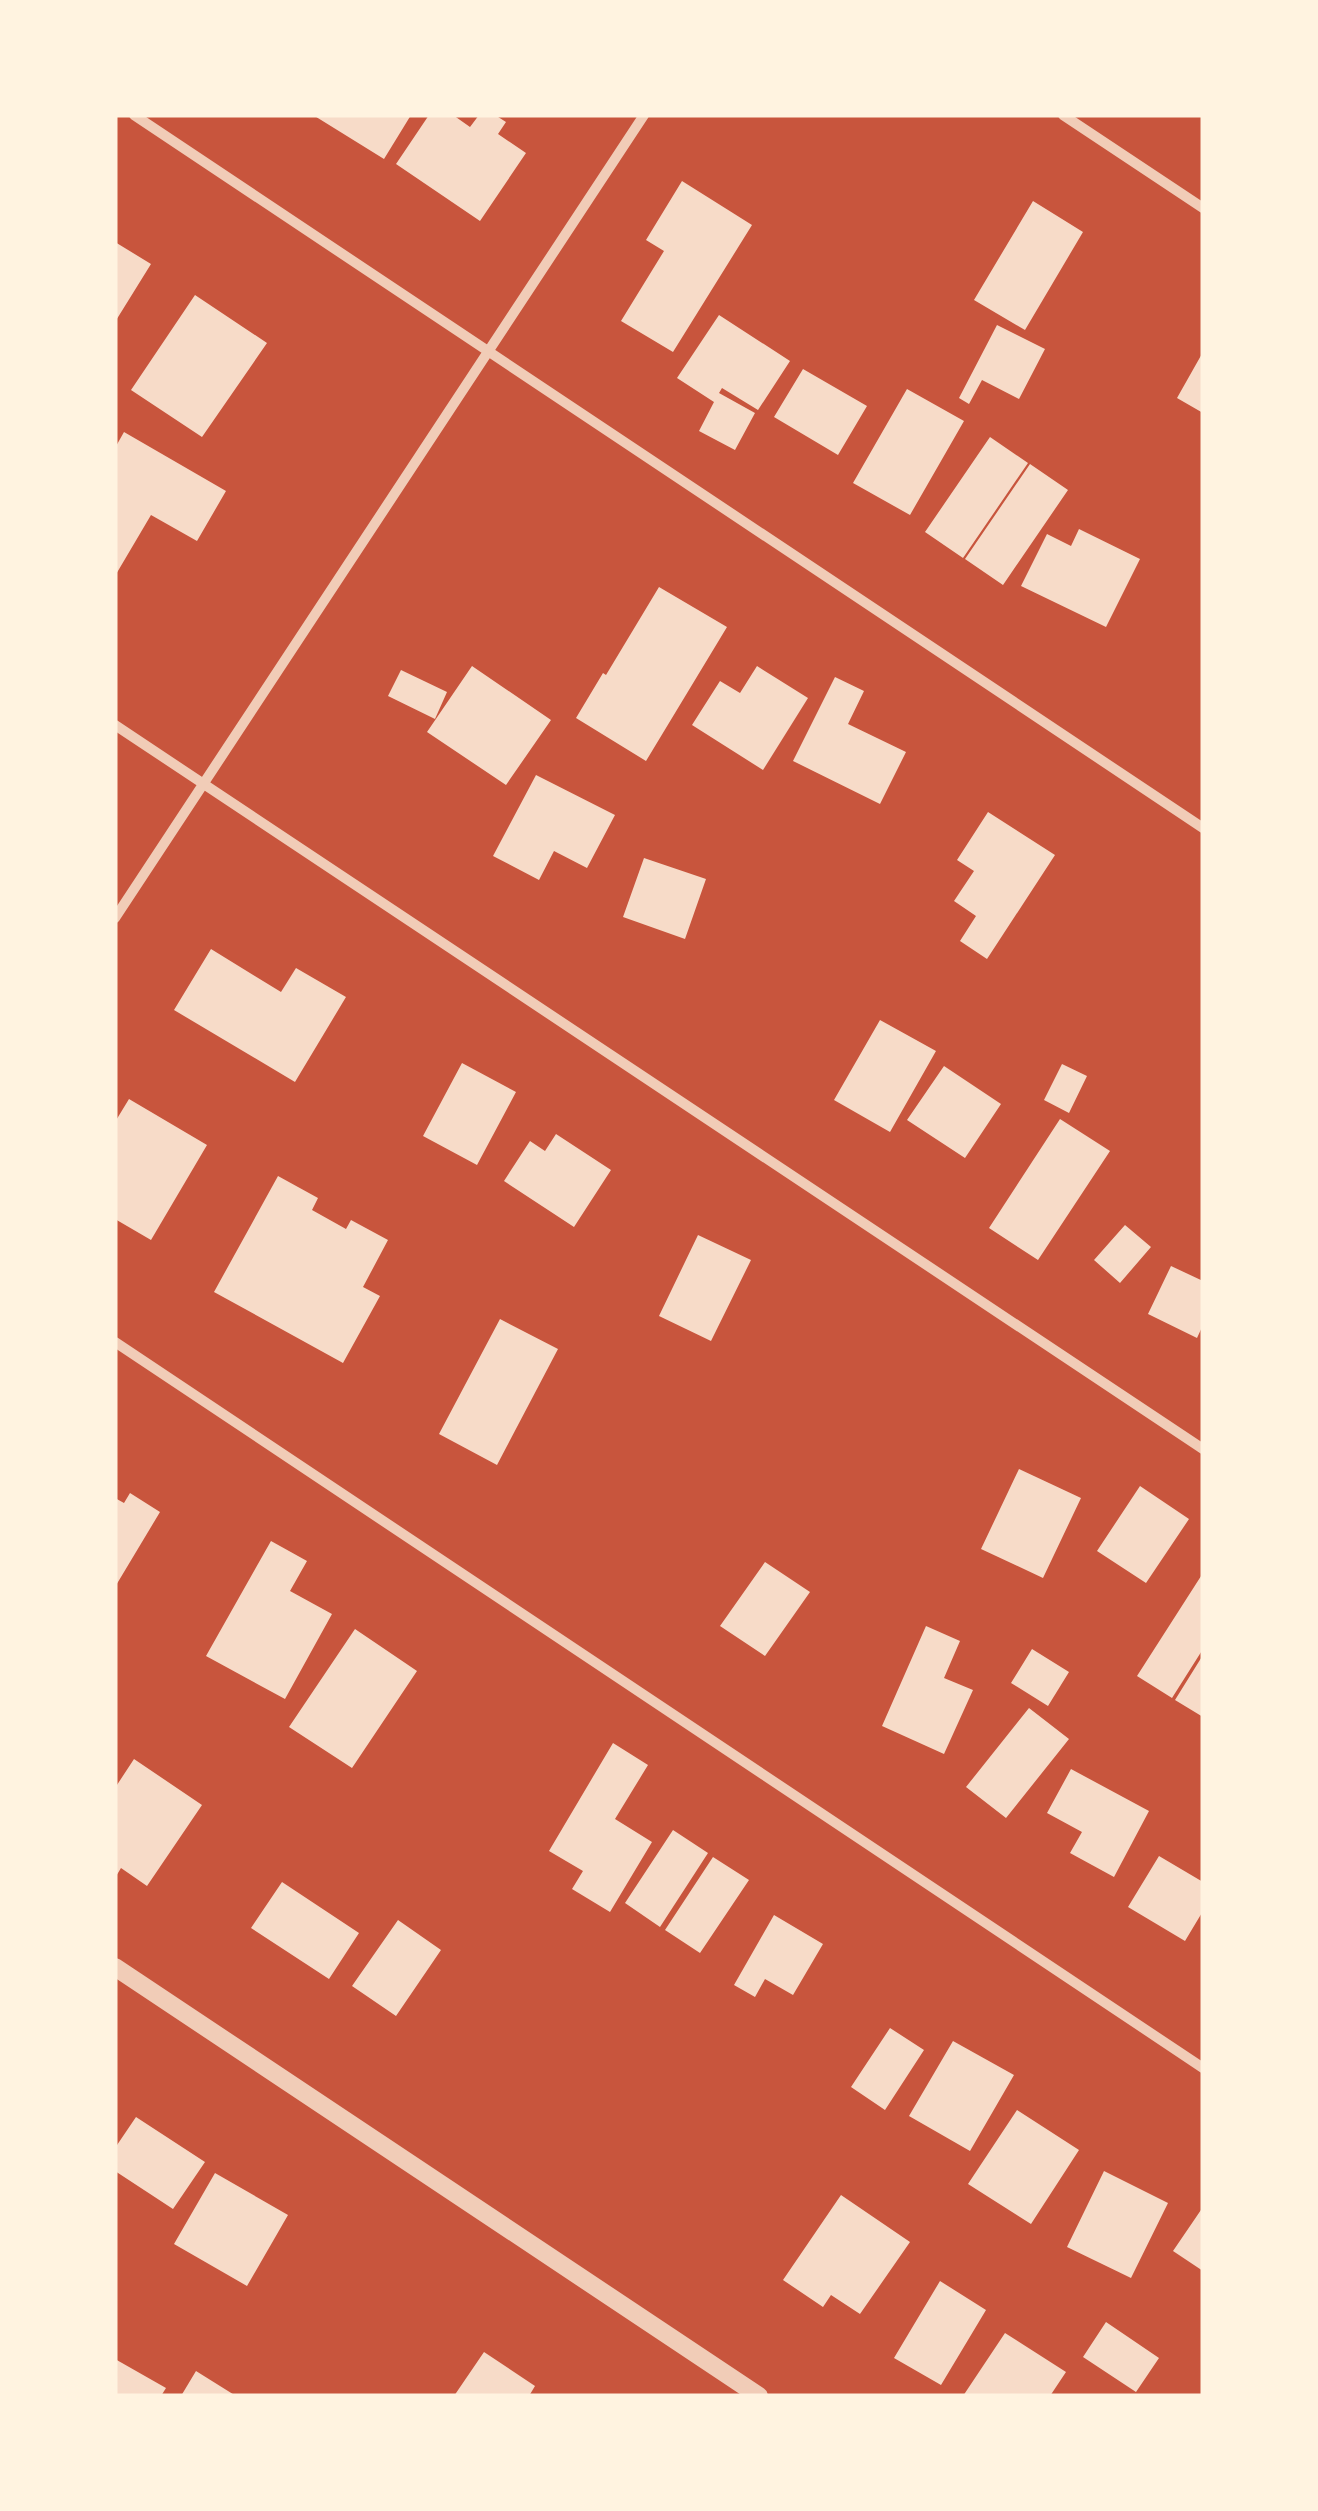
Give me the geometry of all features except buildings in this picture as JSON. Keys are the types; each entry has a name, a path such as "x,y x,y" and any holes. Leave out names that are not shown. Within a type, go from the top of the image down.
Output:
{"street":[{"path":"134,115 1203,828"},
{"path":"115,918 644,115"},
{"path":"1063,115 1203,208"},
{"path":"115,726 1203,1449"},
{"path":"115,1342 1203,2068"},
{"path":"115,1967 759,2396"}]}
